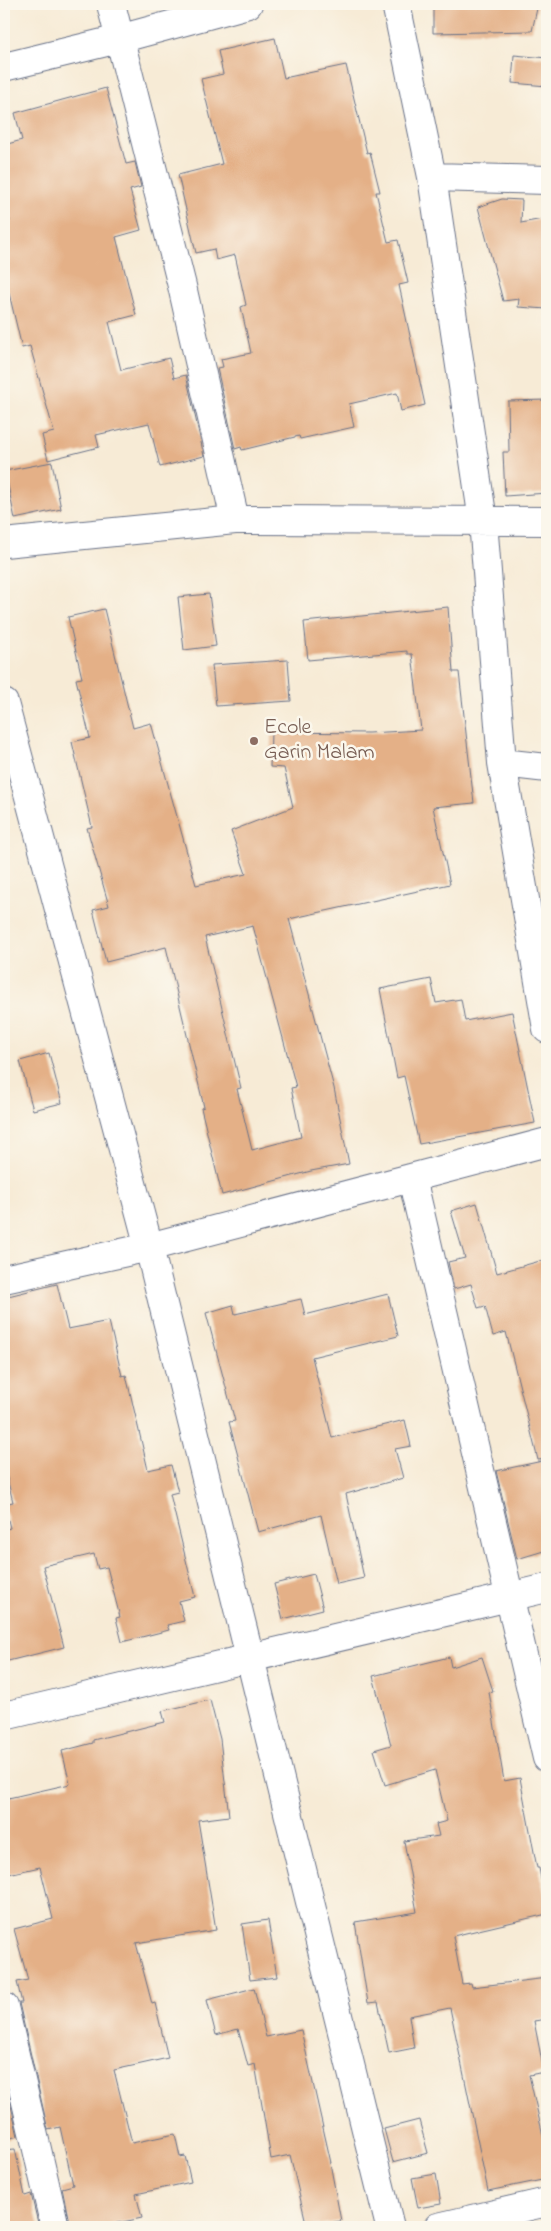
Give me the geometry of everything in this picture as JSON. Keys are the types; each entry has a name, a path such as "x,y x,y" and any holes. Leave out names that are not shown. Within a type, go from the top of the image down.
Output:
{"street":[{"path":"111,4 182,286 235,520"},
{"path":"4,68 248,4"},
{"path":"396,4 432,177 483,521 502,763 547,1029"},
{"path":"432,177 547,180"},
{"path":"4,543 235,520 547,521"},
{"path":"4,703 149,1247 390,2227"},
{"path":"502,763 547,768"},
{"path":"4,1279 149,1247 547,1142"},
{"path":"412,1178 547,1758"},
{"path":"4,1716 547,1588"},
{"path":"4,2007 55,2227"},
{"path":"438,2227 547,2202"}],"building":[{"path":"433,4 538,4 532,31 433,33"},
{"path":"275,38 284,78 346,65 367,153 370,152 380,192 376,192 388,242 398,240 408,283 399,285 425,405 401,411 397,393 349,404 354,427 300,439 299,436 242,450 241,447 235,449 217,368 223,367 221,359 251,353 241,307 246,305 235,255 216,260 214,249 196,253 178,175 222,164 201,79 223,74 218,51"},
{"path":"514,55 547,58 547,86 512,83"},
{"path":"106,88 126,164 135,162 141,187 130,190 141,230 116,237 136,315 109,322 121,370 169,358 174,378 186,375 204,456 160,467 149,423 96,435 99,447 48,460 42,435 54,432 30,346 22,348 8,289 4,290 4,222 10,221 4,198 4,145 22,140 15,113"},
{"path":"502,199 522,200 521,223 543,219 547,242 547,309 518,307 519,299 503,301 478,207"},
{"path":"547,400 547,493 505,496 503,452 509,452 508,401"},
{"path":"52,462 61,509 15,519 5,471"},
{"path":"209,594 216,646 184,650 178,597"},
{"path":"448,607 453,672 459,672 474,803 433,807 450,884 289,919 334,1088 349,1164 311,1171 222,1195 201,1108 204,1107 166,947 106,962 93,910 109,906 87,828 92,827 72,742 90,738 76,679 82,678 68,617 104,609 133,728 151,723 196,885 246,874 231,831 293,807 284,768 270,767 271,732 368,733 421,730 412,654 407,654 407,651 308,660 304,622","holes":["253,926 296,1087 291,1088 301,1137 252,1150 237,1089 241,1088 205,937"]},
{"path":"288,660 291,701 216,706 212,665"},
{"path":"431,979 436,1003 461,999 465,1021 512,1012 535,1123 419,1144 404,1076 397,1078 380,989"},
{"path":"49,1053 62,1103 33,1110 20,1061"},
{"path":"477,1203 497,1273 547,1259 547,1459 538,1460 506,1332 493,1336 485,1306 478,1308 471,1284 454,1289 448,1262 465,1258 451,1211"},
{"path":"57,1284 68,1329 109,1321 122,1376 126,1375 148,1470 171,1465 178,1492 170,1494 195,1597 179,1601 184,1621 167,1625 169,1630 122,1642 116,1618 120,1617 107,1567 98,1569 94,1554 43,1566 64,1647 4,1662 4,1530 10,1528 4,1504 13,1502 4,1466 4,1297"},
{"path":"388,1294 398,1336 312,1357 332,1438 405,1420 411,1446 395,1449 403,1478 346,1494 364,1578 337,1584 321,1515 258,1532 229,1422 235,1421 206,1313 233,1305 235,1314 301,1299 305,1315"},
{"path":"547,1460 547,1550 517,1559 496,1471"},
{"path":"314,1574 323,1609 283,1619 274,1584"},
{"path":"449,1657 451,1667 482,1657 493,1691 489,1692 504,1781 520,1778 537,1868 539,1868 547,1909 547,1914 453,1936 462,1984 471,1983 472,1987 547,1978 547,2019 534,2021 544,2072 529,2075 547,2153 547,2179 488,2191 450,2008 409,2016 414,2048 389,2053 378,2002 368,2003 355,1922 417,1912 404,1841 439,1836 436,1824 447,1821 435,1770 385,1785 374,1750 391,1745 373,1676"},
{"path":"210,1700 220,1739 229,1816 198,1820 216,1930 136,1943 152,2004 155,2003 168,2058 114,2070 132,2143 175,2134 180,2157 185,2156 191,2182 136,2194 142,2218 99,2227 70,2227 62,2188 73,2185 60,2127 48,2130 19,2003 22,2003 17,1982 28,1980 14,1929 53,1919 40,1867 4,1875 4,1799 70,1784 62,1751 93,1743 93,1740 165,1722 162,1711"},
{"path":"268,1920 277,1977 250,1980 242,1924"},
{"path":"254,1988 266,2037 301,2030 331,2163 341,2221 307,2227 290,2155 271,2159 255,2064 248,2066 238,2029 216,2035 207,2000"},
{"path":"4,2075 18,2136 4,2140"},
{"path":"419,2120 428,2153 393,2162 384,2129"},
{"path":"15,2149 25,2196 31,2194 39,2227 4,2227 4,2150"},
{"path":"436,2174 441,2204 418,2208 412,2178"}],"place":[{"name":"Ecole Garin Malam","path":"254,741"}]}
